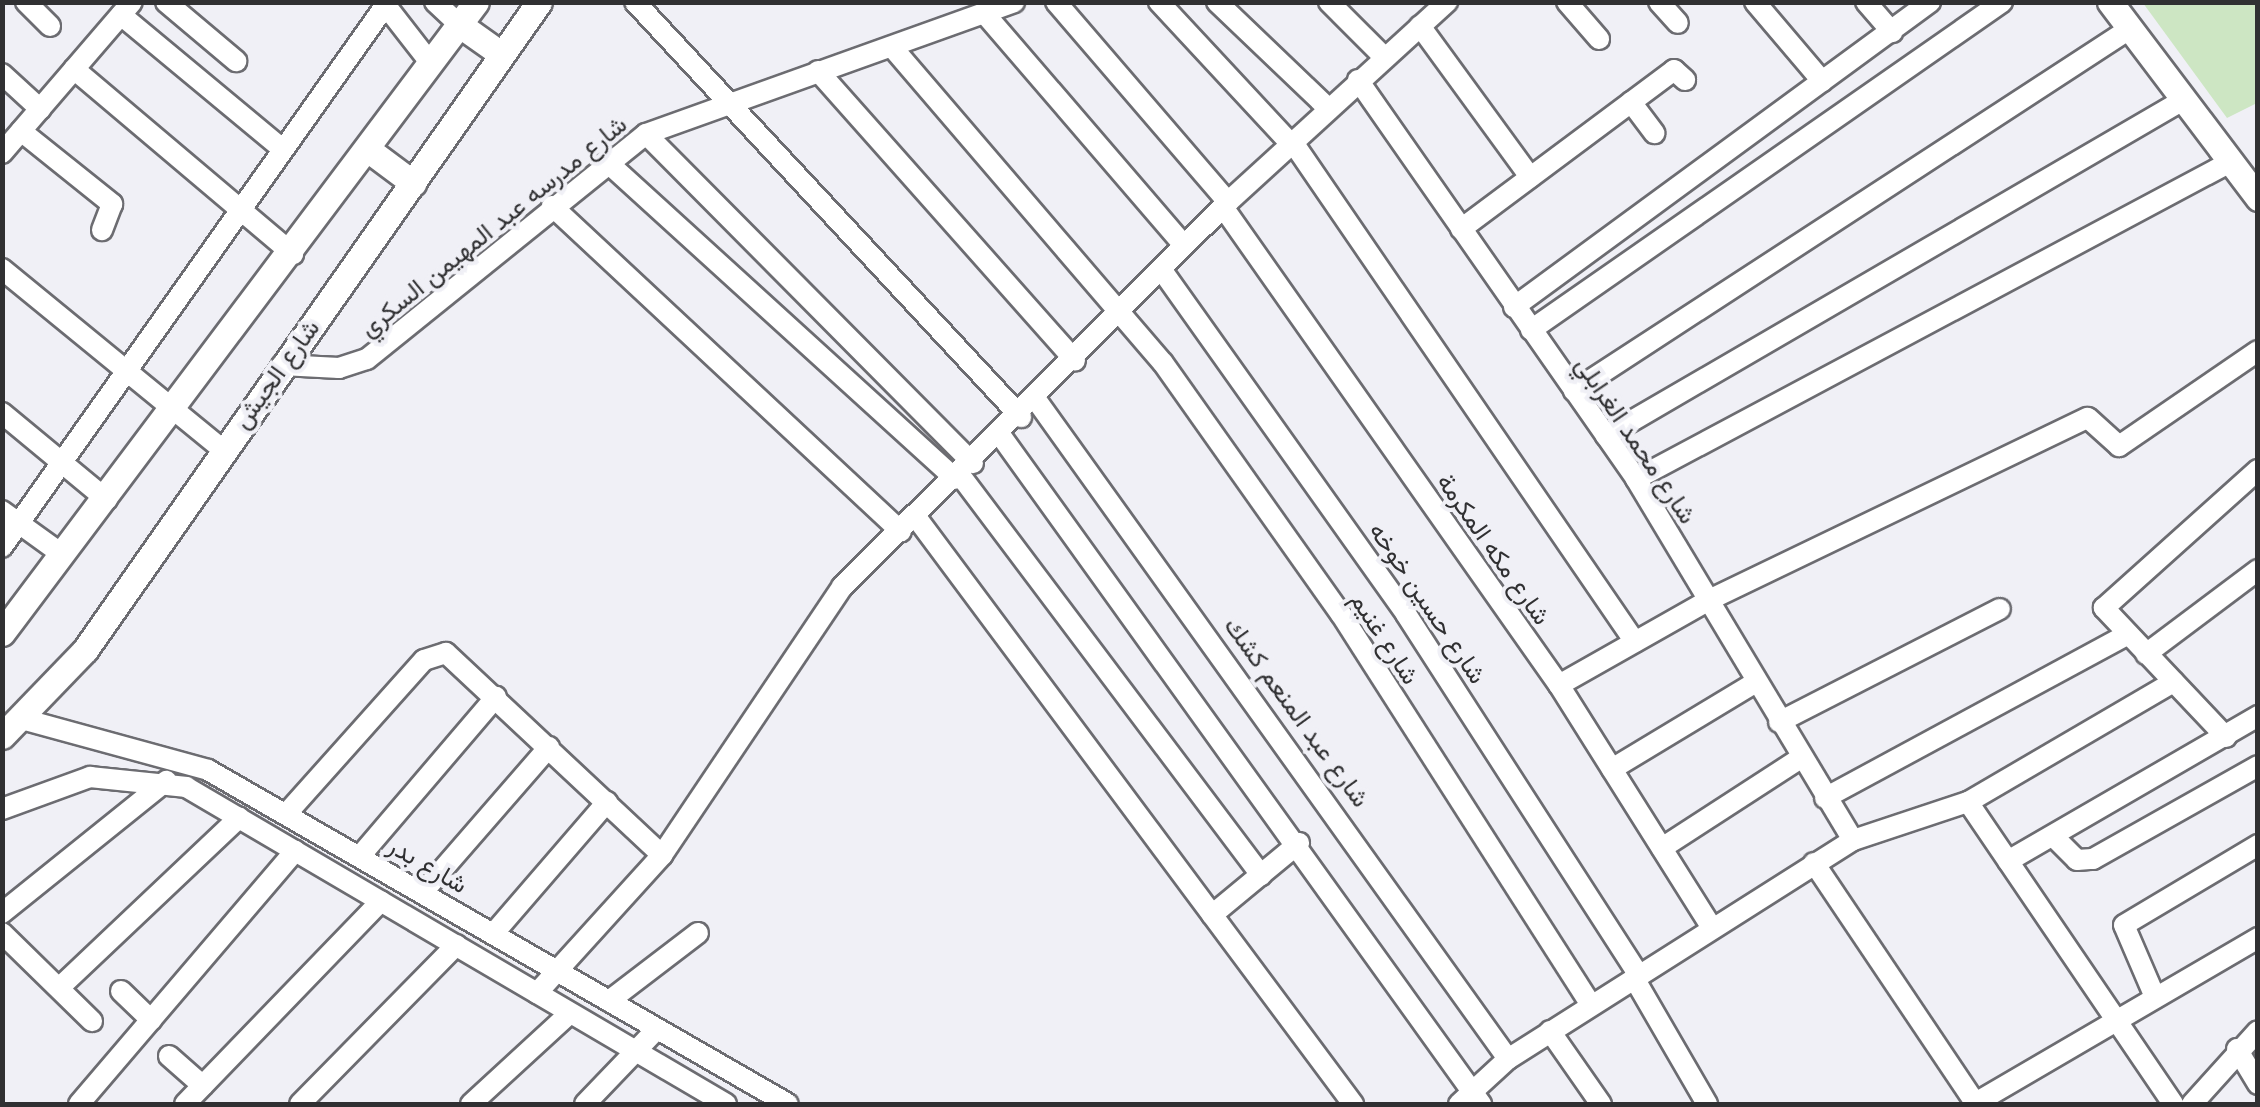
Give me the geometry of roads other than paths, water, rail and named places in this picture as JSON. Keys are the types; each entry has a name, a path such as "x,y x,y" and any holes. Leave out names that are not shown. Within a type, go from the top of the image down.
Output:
{"main road":[{"path":"2,633 293,254 476,2"},
{"name":"شارع الجيش","path":"12,727 85,650 538,2"},
{"path":"2110,2 2258,198"},
{"path":"460,25 501,54"},
{"path":"370,151 414,183"}],"street":[{"path":"26,2 50,26"},
{"path":"166,2 236,61"},
{"path":"435,2 460,25"},
{"path":"635,2 1021,417"},
{"name":"شارع مدرسه عبد المهيمن السكري","path":"282,365 339,368 366,359 606,161 646,134 728,98 818,71 1014,2"},
{"name":"شارع مكه المكرمة","path":"1056,2 1226,204 1560,685 1712,928"},
{"path":"1158,2 1291,142 1635,642"},
{"path":"1217,2 1328,108"},
{"path":"1329,2 1384,57"},
{"path":"1567,2 1598,40"},
{"path":"1660,2 1678,24"},
{"path":"1755,2 1822,81"},
{"path":"1866,2 1892,32"},
{"path":"1514,306 1930,2"},
{"path":"1531,330 2002,2"},
{"path":"2,548 131,376 240,209 384,4 432,65"},
{"path":"537,993 662,854 825,606 1021,417 1226,204 1444,4"},
{"path":"2,152 129,6 282,148"},
{"path":"985,14 1184,245"},
{"path":"1420,26 1530,177"},
{"path":"1574,392 2131,28"},
{"name":"شارع غنيم","path":"892,46 1120,310 1341,614 1591,1005"},
{"path":"74,69 293,254"},
{"path":"1461,229 1674,70 1685,80"},
{"path":"818,71 1075,360"},
{"path":"2,74 40,109"},
{"name":"شارع محمد الغرابلي","path":"1358,80 1636,479 1799,759 1853,840"},
{"path":"1606,436 2185,99"},
{"path":"1631,102 1654,133"},
{"path":"21,131 112,204 102,230"},
{"path":"646,134 963,472 1261,875"},
{"path":"606,161 963,472"},
{"path":"1636,479 2232,161"},
{"path":"552,206 908,524 1212,915 1353,1104"},
{"name":"شارع حسين خوخه","path":"1161,269 1406,614 1636,976 1707,1104"},
{"path":"7,274 222,449"},
{"path":"1560,685 1709,600 2088,418 2116,447 2258,351"},
{"name":"شارع عبد المنعم كشك","path":"1037,400 1508,1059"},
{"path":"2,412 107,500"},
{"path":"1001,436 1300,843 1470,1100 1508,1059 1853,840 1968,802 2174,682"},
{"path":"2226,736 2104,608 2258,470"},
{"path":"2,510 62,556"},
{"path":"2146,654 2258,570"},
{"path":"1778,722 2000,610"},
{"path":"1825,798 2127,635"},
{"path":"288,812 430,655 454,656 662,854"},
{"path":"1612,769 1756,682"},
{"path":"361,855 496,697"},
{"path":"2008,861 2258,716"},
{"name":"شارع بدر","path":"12,727 208,770 288,812 788,1104"},
{"path":"423,892 550,747"},
{"path":"1662,848 1799,759"},
{"path":"2053,836 2076,860 2093,859 2258,766"},
{"path":"2,810 90,777 166,781 239,818 456,944 640,1054 700,1099 726,1104"},
{"path":"2,913 166,781"},
{"path":"494,933 607,802"},
{"path":"1968,802 2173,1104"},
{"path":"59,988 239,818"},
{"path":"1212,915 1300,843"},
{"path":"2154,997 2124,925 2258,846"},
{"path":"79,1104 295,851"},
{"path":"1814,864 1975,1104 2258,938"},
{"path":"185,1104 381,900"},
{"path":"2,933 92,1021"},
{"path":"610,1001 698,933"},
{"path":"300,1104 456,944"},
{"path":"121,991 151,1020"},
{"path":"471,1104 570,1013"},
{"path":"585,1104 640,1054 657,1029"},
{"path":"2192,1104 2237,1049 2258,1030"},
{"path":"1550,1031 1601,1104"},
{"path":"2237,1049 2258,1084"},
{"path":"169,1056 203,1086"}]}
